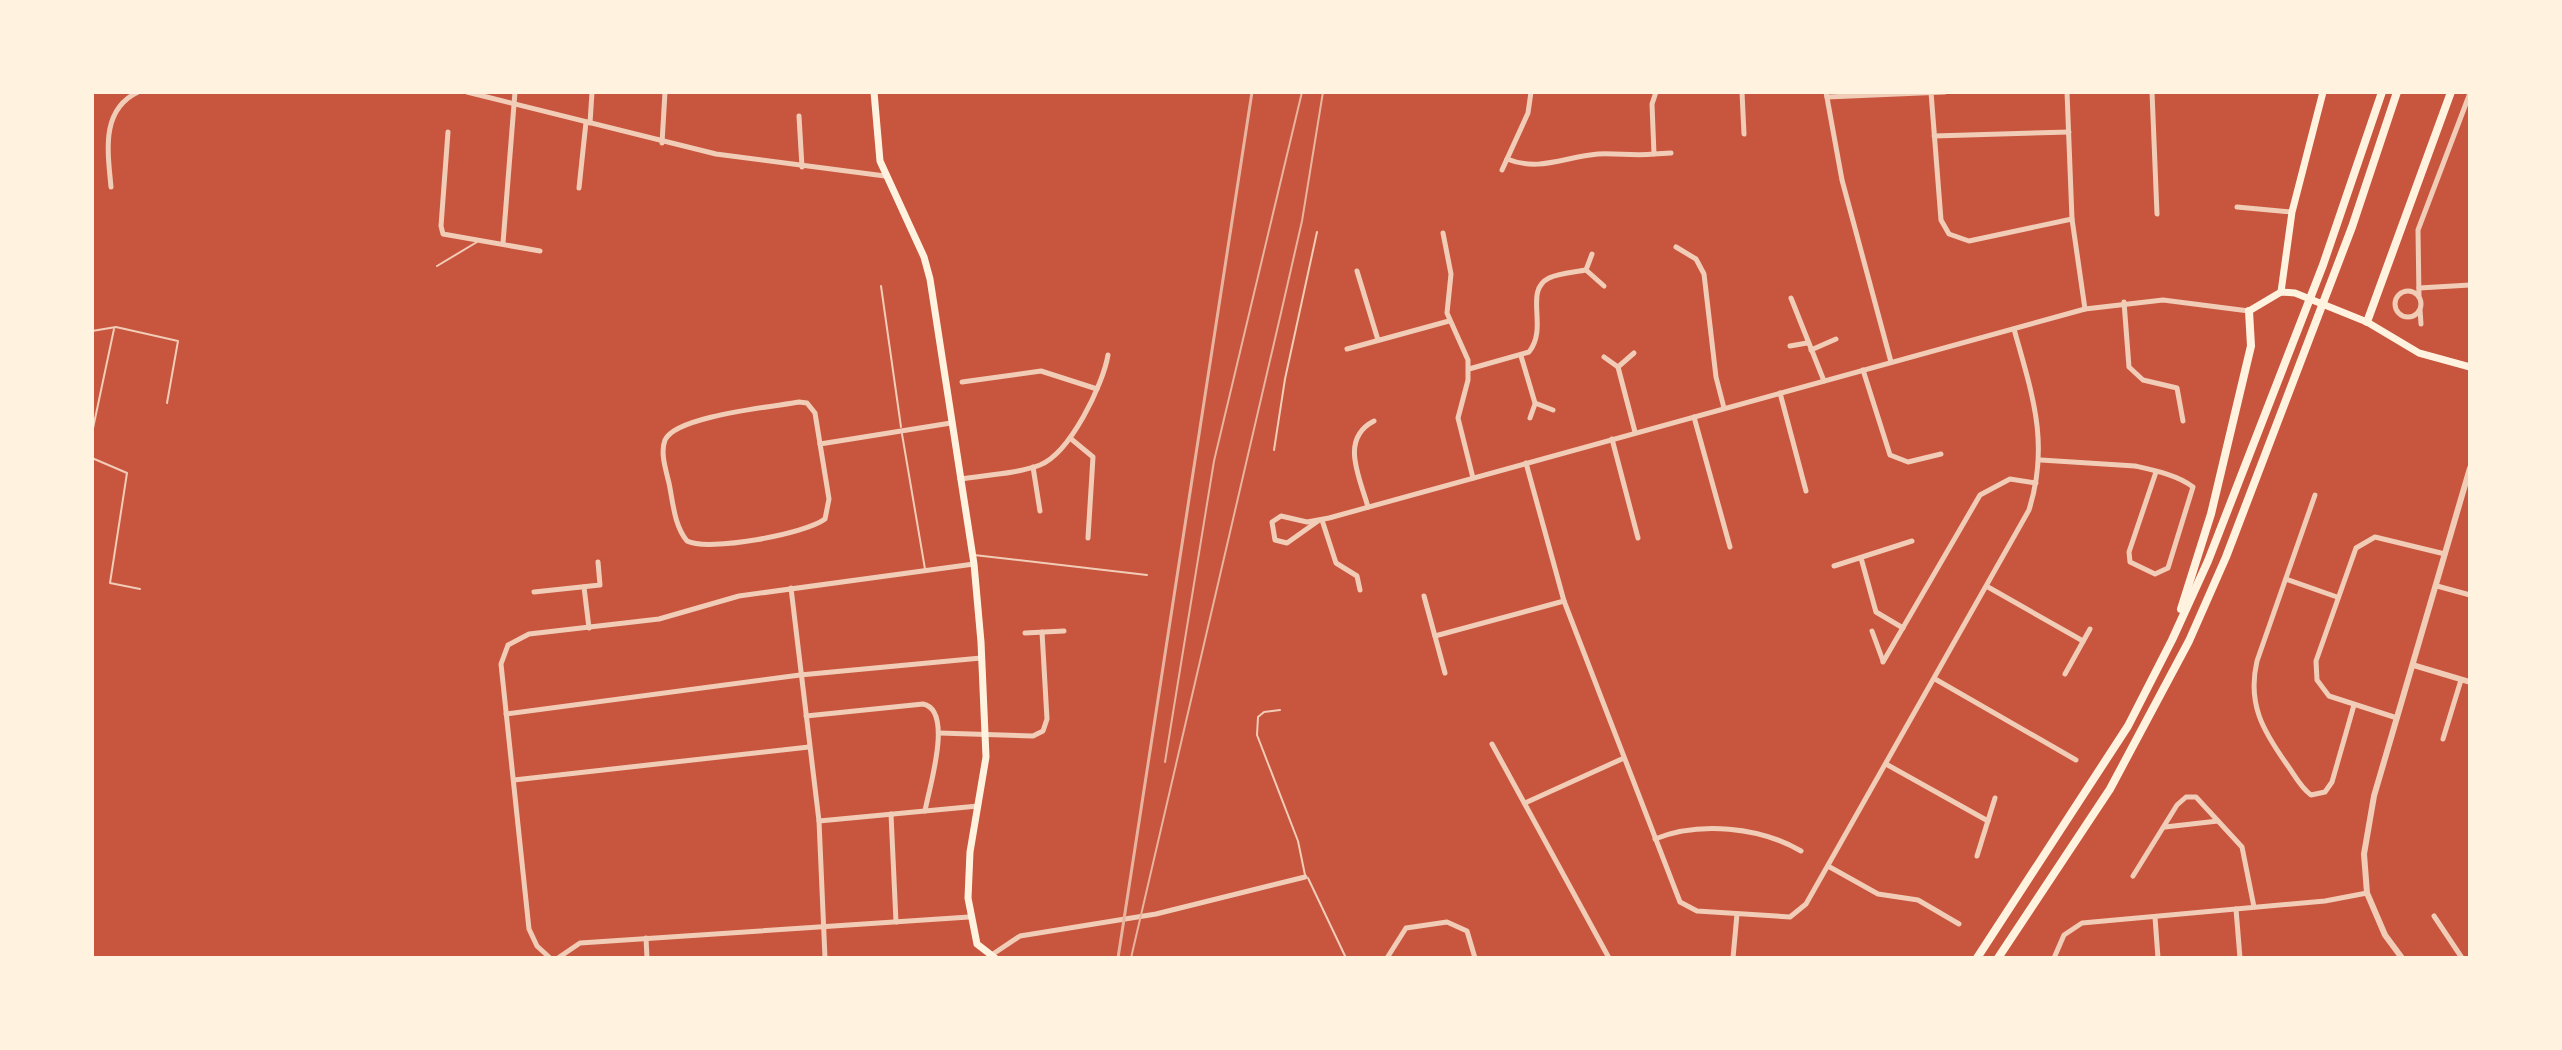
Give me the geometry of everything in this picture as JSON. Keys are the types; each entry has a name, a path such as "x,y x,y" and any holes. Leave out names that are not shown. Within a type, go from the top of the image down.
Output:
{"highway":[{"path":"1977,958 2128,726 2172,640 2208,561 2323,265 2382,92"},
{"path":"1998,958 2110,789 2189,641 2226,557 2347,240 2397,92"},
{"path":"2367,322 2449,95"},
{"path":"2172,640 2211,514 2251,346 2249,311"}],"main road":[{"path":"874,92 885,176 924,257 974,564 985,767 969,861 969,917 977,944 989,956"},
{"path":"2281,292 2292,212 2323,92"},
{"path":"2249,311 2281,292 2295,293 2367,322 2419,353 2470,367"}],"street":[{"path":"111,187 110,126 118,107 138,92"},
{"path":"467,92 514,101 662,143 802,167 885,176"},
{"path":"503,243 515,92"},
{"path":"579,188 592,92"},
{"path":"662,143 665,92"},
{"path":"1502,170 1528,113 1531,92"},
{"path":"1654,154 1652,104 1656,92"},
{"path":"1742,92 1744,134"},
{"path":"1931,92 1941,220 1954,238 1969,241 2072,219"},
{"path":"1891,362 1842,180 1827,94 1944,92"},
{"path":"2067,92 2072,219 2085,309"},
{"path":"2152,92 2157,214"},
{"path":"2421,324 2418,230 2470,93"},
{"path":"799,116 802,167"},
{"path":"448,132 443,234 540,251"},
{"path":"1934,136 2069,132"},
{"path":"1507,159 1524,166 1547,166 1562,159 1599,154 1671,153"},
{"path":"2237,207 2292,212"},
{"path":"1443,233 1451,274 1446,302 1449,321 1466,352 1469,369 1458,418 1474,478"},
{"path":"1676,247 1696,259 1704,274 1716,377 1724,408"},
{"path":"1586,270 1592,254"},
{"path":"1469,369 1529,352 1539,336 1536,301 1540,286 1549,278 1586,270"},
{"path":"1586,270 1604,286"},
{"path":"1357,271 1378,340"},
{"path":"2419,288 2470,285"},
{"path":"2419,297 2412,292 2403,292 2395,306 2407,317 2420,309"},
{"path":"1791,298 1824,381"},
{"path":"1320,520 1287,543 1275,540 1271,531 1272,522 1281,516 1300,522 1320,520 2085,309 2124,302 2179,301 2249,311"},
{"path":"2124,302 2129,367 2143,380 2177,388 2183,421"},
{"path":"1347,349 1449,321"},
{"path":"1526,463 1564,601 1655,839 1685,907 1784,918 1796,914 1828,866 2022,527 2040,460 2035,407 2014,329"},
{"path":"1811,350 1836,339"},
{"path":"1790,346 1807,343"},
{"path":"1618,367 1634,353"},
{"path":"960,479 1033,467 1050,460 1070,438 1097,389 1108,355"},
{"path":"1521,356 1535,403 1530,418"},
{"path":"1604,357 1618,367 1635,432"},
{"path":"1863,369 1890,455 1908,462 1941,454"},
{"path":"962,382 1041,371 1097,389"},
{"path":"1780,393 1806,491"},
{"path":"807,403 815,413 820,444 829,508 825,519 816,525 701,547 681,534 663,452 669,433 678,426 807,403"},
{"path":"1535,403 1553,410"},
{"path":"1694,416 1730,547"},
{"path":"1368,507 1353,447 1360,432 1374,421"},
{"path":"820,444 951,423"},
{"path":"1070,438 1093,457 1088,538"},
{"path":"1611,438 1638,538"},
{"path":"2040,460 2125,464 2156,472 2193,487 2168,568 2155,574 2130,562 2129,552 2156,472"},
{"path":"1033,467 1040,511"},
{"path":"2402,958 2385,935 2367,893 2364,854 2372,811 2470,468"},
{"path":"1872,631 1883,662 1980,495 2010,479 2036,483"},
{"path":"2315,495 2257,661 2253,696 2266,736 2311,795 2325,792 2332,782 2354,705"},
{"path":"1320,520 1334,559 1357,576 1360,590"},
{"path":"2398,718 2329,696 2315,674 2317,655 2353,553 2370,538 2446,554"},
{"path":"1834,566 1912,541"},
{"path":"1861,558 1876,612 1903,628"},
{"path":"534,592 600,585 598,562"},
{"path":"550,958 537,946 529,929 506,714 502,657 516,638 675,615 721,600 791,588 974,564"},
{"path":"2286,579 2337,597"},
{"path":"2437,586 2470,595"},
{"path":"584,587 589,628"},
{"path":"1988,587 2083,641"},
{"path":"791,588 819,821 825,958"},
{"path":"1424,596 1445,673"},
{"path":"1435,636 1564,601"},
{"path":"2065,674 2090,629"},
{"path":"1025,633 1064,631"},
{"path":"939,733 985,732 1033,736 1043,731 1047,719 1042,632"},
{"path":"506,714 800,675 981,658"},
{"path":"2413,665 2470,682"},
{"path":"1935,679 2076,760"},
{"path":"2443,739 2461,680"},
{"path":"806,716 927,705 938,715 939,733 925,811"},
{"path":"1492,744 1609,958"},
{"path":"514,780 809,747"},
{"path":"1525,803 1624,758"},
{"path":"1886,764 1988,821"},
{"path":"2133,876 2186,797 2196,797 2205,803 2242,847 2254,907"},
{"path":"1977,856 1995,798"},
{"path":"819,821 979,806"},
{"path":"891,814 896,922"},
{"path":"2164,827 2219,821"},
{"path":"1655,839 1682,828 1726,830 1774,837 1801,851"},
{"path":"1828,866 1878,894 1918,900 1959,924"},
{"path":"989,956 1020,936 1156,914 1305,877"},
{"path":"2054,958 2064,935 2082,923 2325,901 2367,893"},
{"path":"2236,909 2240,958"},
{"path":"1733,958 1737,914"},
{"path":"2434,916 2458,957"},
{"path":"558,958 580,943 969,917"},
{"path":"2155,917 2158,958"},
{"path":"1387,958 1406,928 1447,922 1467,931 1475,958"},
{"path":"646,938 647,958"}],"lane":[{"path":"1274,450 1285,379 1317,232"},
{"path":"437,266 482,239"},
{"path":"881,286 925,570"},
{"path":"92,331 116,327 178,341 167,403"},
{"path":"92,433 109,340 116,327"},
{"path":"92,458 127,473 110,583 140,589"},
{"path":"972,555 1147,575"},
{"path":"1280,710 1264,712 1258,717 1257,735 1298,841 1305,877 1313,882 1346,958"}],"tram line":[{"path":"1165,762 1214,461 1302,92"},
{"path":"1131,958 1302,221 1323,92"}],"railway":[{"path":"1118,958 1252,92"}]}
